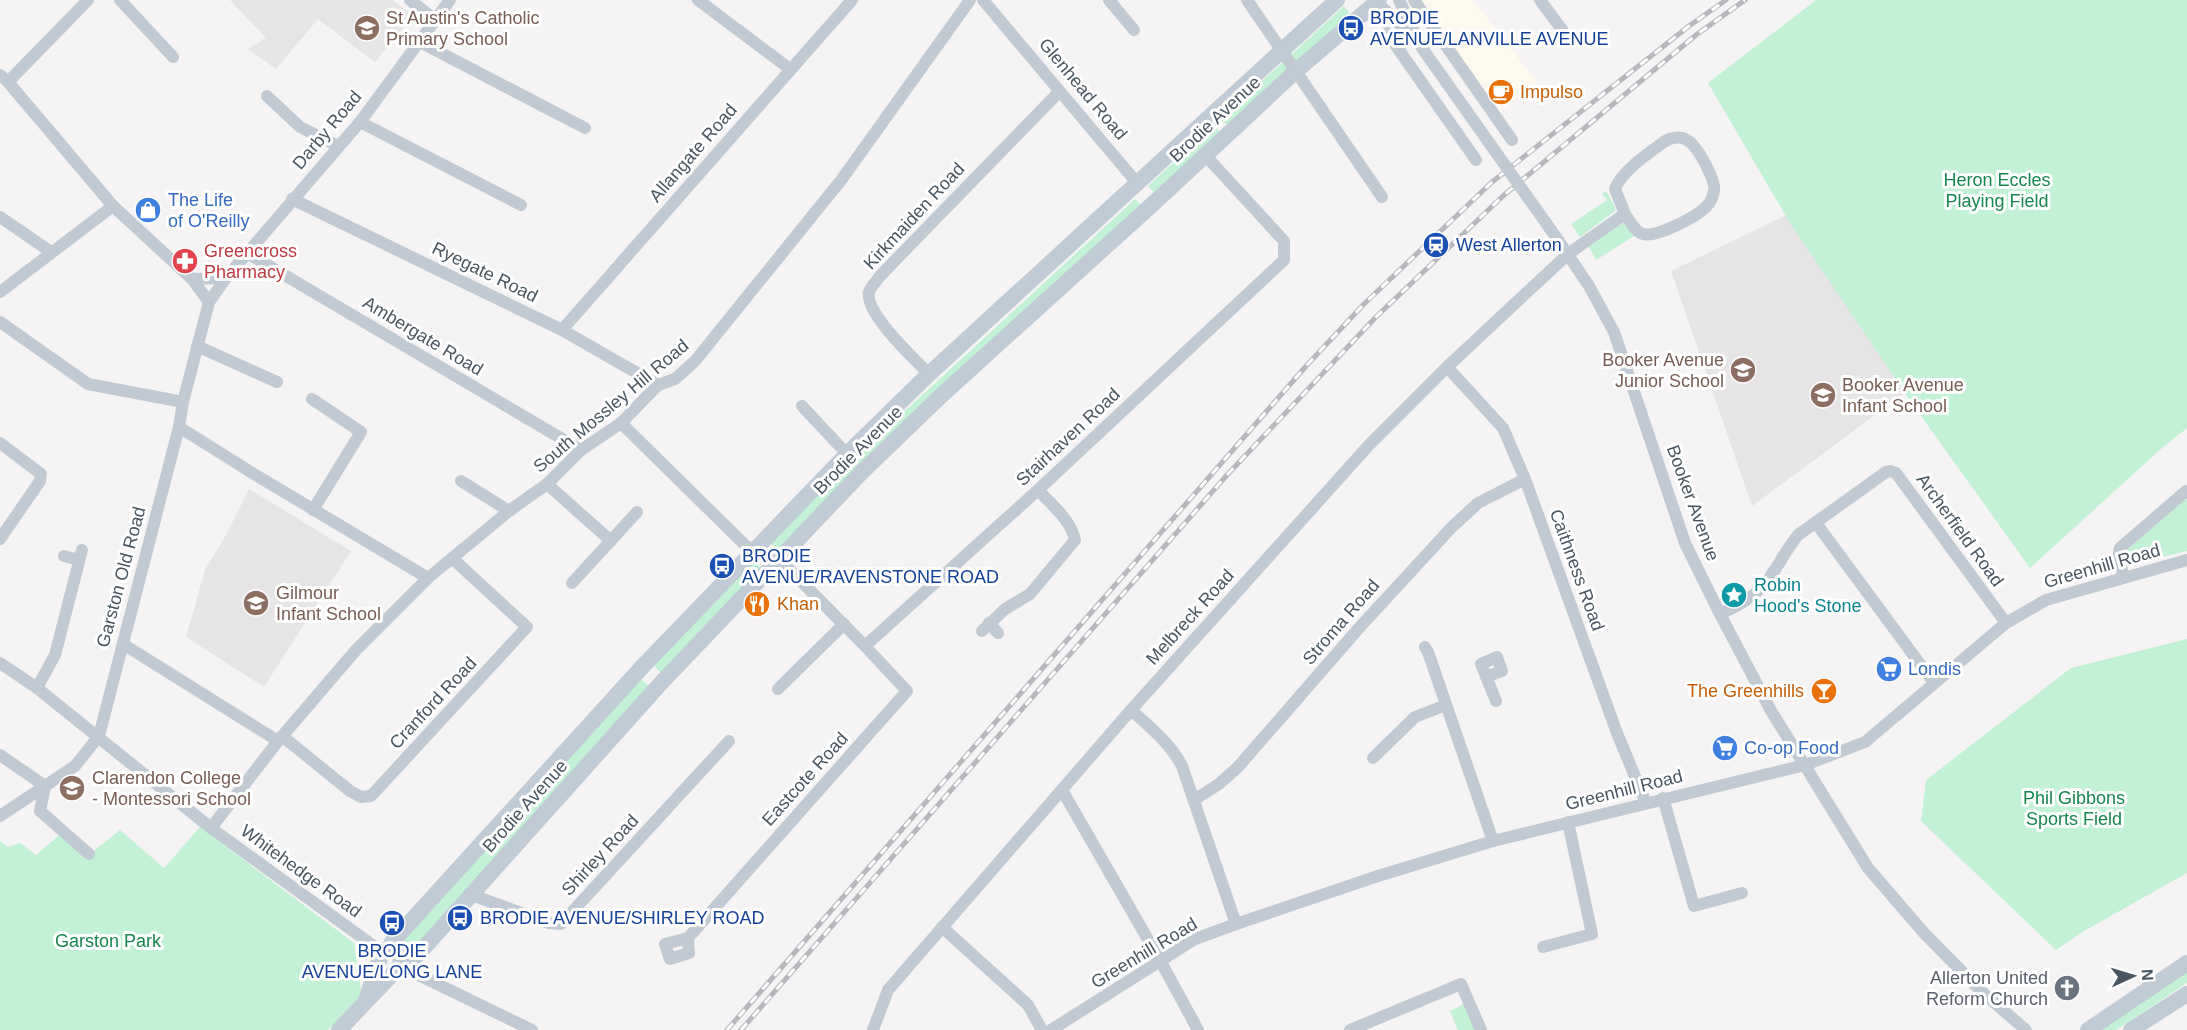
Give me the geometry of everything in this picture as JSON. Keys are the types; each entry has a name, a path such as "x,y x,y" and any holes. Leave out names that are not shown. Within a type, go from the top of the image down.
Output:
{"street":[{"path":"88,0 4,78 113,206 192,279 209,303"},
{"path":"120,0 173,57"},
{"path":"410,0 435,20"},
{"name":"Darby Road","path":"226,278 360,122 450,0"},
{"path":"698,0 790,69"},
{"name":"Allangate Road","path":"562,330 852,0"},
{"name":"South Mossley Hill Road","path":"211,828 280,739 356,650 428,578 509,511 547,484 581,450 621,423 658,385 675,379 702,353 842,179 970,0"},
{"name":"Glenhead Road","path":"983,0 1155,202"},
{"path":"1109,0 1134,30"},
{"path":"1247,0 1382,197"},
{"name":"Brodie Avenue","path":"1337,0 929,374 847,454 643,666 392,942 392,960 412,961 661,683 862,472 943,394 1296,71 1377,1"},
{"name":"Booker Avenue","path":"1399,0 1422,48"},
{"path":"1540,0 1563,31"},
{"name":"Booker Avenue","path":"1377,1 1422,48 1589,286 1614,332 1685,543 1753,680 1868,868 1924,933 1981,991 2026,1030"},
{"path":"1407,18 1417,4 1512,140"},
{"path":"1387,33 1476,160"},
{"path":"418,41 585,128"},
{"path":"1430,94 1463,70"},
{"name":"Kirkmaiden Road","path":"929,374 880,321 870,306 869,292 880,276 1059,92"},
{"path":"267,96 300,127 338,146"},
{"path":"360,122 521,204"},
{"path":"1681,138 1691,143 1714,181 1714,192 1706,208 1653,235 1641,234 1637,231 1626,214 1615,189 1622,177 1668,140 1681,138"},
{"name":"Stairhaven Road","path":"865,645 1038,490 1284,260 1284,241 1205,155"},
{"name":"Ryegate Road","path":"292,199 562,330 658,385"},
{"path":"0,292 113,206"},
{"name":"Melbreck Road","path":"873,1030 888,990 1131,710 1361,453 1447,367 1568,255 1626,214"},
{"path":"0,217 51,252"},
{"name":"Ambergate Road","path":"247,253 581,450"},
{"path":"192,279 226,278"},
{"name":"Garston Old Road","path":"0,816 75,766 99,736 179,427 197,346 209,303 226,278"},
{"path":"0,322 88,384 183,402"},
{"path":"197,346 277,382"},
{"name":"Caithness Road","path":"1447,367 1503,428 1524,479 1617,733 1646,802"},
{"path":"312,399 361,432 313,510"},
{"path":"802,406 847,454"},
{"path":"621,423 746,546 784,564 865,645"},
{"path":"179,427 428,578"},
{"path":"0,443 41,474 40,482 0,539"},
{"name":"Archerfield Road","path":"1720,614 1751,597 1762,587 1798,535 1886,472 1894,471 2006,623"},
{"name":"Stroma Road","path":"1194,800 1219,784 1238,767 1359,628 1451,528 1478,503 1524,479"},
{"path":"461,482 509,511"},
{"path":"547,484 611,541"},
{"path":"990,629 1005,609 1030,594 1075,540 1068,523 1038,490"},
{"path":"2124,578 2118,558 2120,548 2186,491 2187,493"},
{"path":"572,583 637,512"},
{"path":"1816,523 1934,683"},
{"path":"38,688 55,655 80,555 64,556"},
{"name":"Cranford Road","path":"280,739 350,791 362,797 371,796 527,627 453,559"},
{"name":"Greenhill Road","path":"1051,1030 1195,939 1236,924 1378,876 1493,841 1805,765 1865,742 2006,623 2046,600 2187,560"},
{"path":"778,689 844,624"},
{"path":"123,644 280,739"},
{"name":"Eastcote Road","path":"688,938 907,691 865,645"},
{"path":"1425,647 1493,841"},
{"name":"Whitehedge Road","path":"0,663 38,688 211,828 392,960"},
{"path":"643,666 661,683"},
{"path":"1486,677 1496,701"},
{"path":"1373,758 1414,717 1446,705"},
{"path":"1131,710 1175,753 1194,800 1236,924"},
{"name":"Shirley Road","path":"472,895 549,923 561,924 729,741"},
{"path":"0,755 45,786 40,811 88,854"},
{"path":"1062,790 1161,962 1197,1030"},
{"path":"1663,798 1694,906 1742,893"},
{"path":"1543,947 1592,934 1568,822"},
{"path":"942,927 1028,1005 1042,1030"},
{"path":"339,1030 366,1000 392,960 526,1029"},
{"path":"2088,1030 2187,963"},
{"path":"1350,1030 1461,984 1481,1030"},
{"path":"2131,1030 2187,994"}],"shaded area":[{"name":"St Austin's Catholic Primary School","path":"230,0 393,0 413,16 375,62 318,19 276,69 248,49 266,38"},
{"path":"1420,0 1473,0 1537,82 1499,112"},
{"path":"1786,215 1905,393 1752,506 1671,271"},
{"name":"Gilmour Infant School","path":"249,489 351,551 264,687 186,637 205,570"}],"green space":[{"name":"Heron Eccles Playing Field","path":"1816,0 2187,0 2187,428 2030,568 1911,402 1790,223 1708,83"},
{"path":"1344,6 1352,17 1298,65 1291,55"},
{"path":"1283,62 1290,71 1228,126 1223,121 1218,126 1215,124"},
{"path":"1214,126 1223,135 1157,196 1148,186"},
{"path":"1606,191 1615,211 1580,237 1571,224 1607,200 1602,194"},
{"path":"1135,199 1144,208 778,551 769,542 893,422"},
{"path":"1623,223 1634,236 1596,260 1589,247"},
{"path":"2185,499 2187,500 2187,551 2129,565 2126,559 2127,550"},
{"path":"2105,555 2111,561 2111,568 2095,576 2091,568"},
{"path":"753,559 761,569 662,674 652,663"},
{"name":"Phil Gibbons Sports Field","path":"2187,639 2187,873 2084,931 2056,950 1921,821 1926,780 2071,668"},
{"path":"640,678 650,687 412,955 398,944"},
{"name":"Garston Park","path":"200,827 354,943 362,995 328,1030 0,1030 0,841 8,847 20,843 36,855 64,831 91,853 120,830 164,868"},
{"path":"2187,967 2187,983 2116,1030 2093,1030"},
{"path":"1466,1003 1477,1030 1458,1030 1450,1011"}],"railway":[{"path":"727,1030 1307,365 1364,304 1492,182 1689,26 1726,0"},
{"path":"741,1030 1227,475 1376,317 1503,196 1696,35 1745,0"}],"place":[{"name":"St Austin's Catholic Primary School","path":"367,28"},
{"name":"BRODIE AVENUE/LANVILLE AVENUE","path":"1351,28"},
{"name":"Impulso","path":"1501,92"},
{"name":"The Life of O'Reilly","path":"148,210"},
{"name":"West Allerton","path":"1436,245"},
{"name":"Greencross Pharmacy","path":"185,261"},
{"name":"Booker Avenue Junior School","path":"1743,370"},
{"name":"Booker Avenue Infant School","path":"1823,395"},
{"name":"BRODIE AVENUE/RAVENSTONE ROAD","path":"722,566"},
{"name":"Robin Hood's Stone","path":"1734,595"},
{"name":"Gilmour Infant School","path":"256,603"},
{"name":"Khan","path":"757,604"},
{"name":"Londis","path":"1889,669"},
{"name":"The Greenhills","path":"1824,691"},
{"name":"Co-op Food","path":"1725,748"},
{"name":"Clarendon College - Montessori School","path":"72,788"},
{"name":"BRODIE AVENUE/SHIRLEY ROAD","path":"460,918"},
{"name":"BRODIE AVENUE/LONG LANE","path":"392,923"},
{"name":"Allerton United Reform Church","path":"2067,988"}]}
